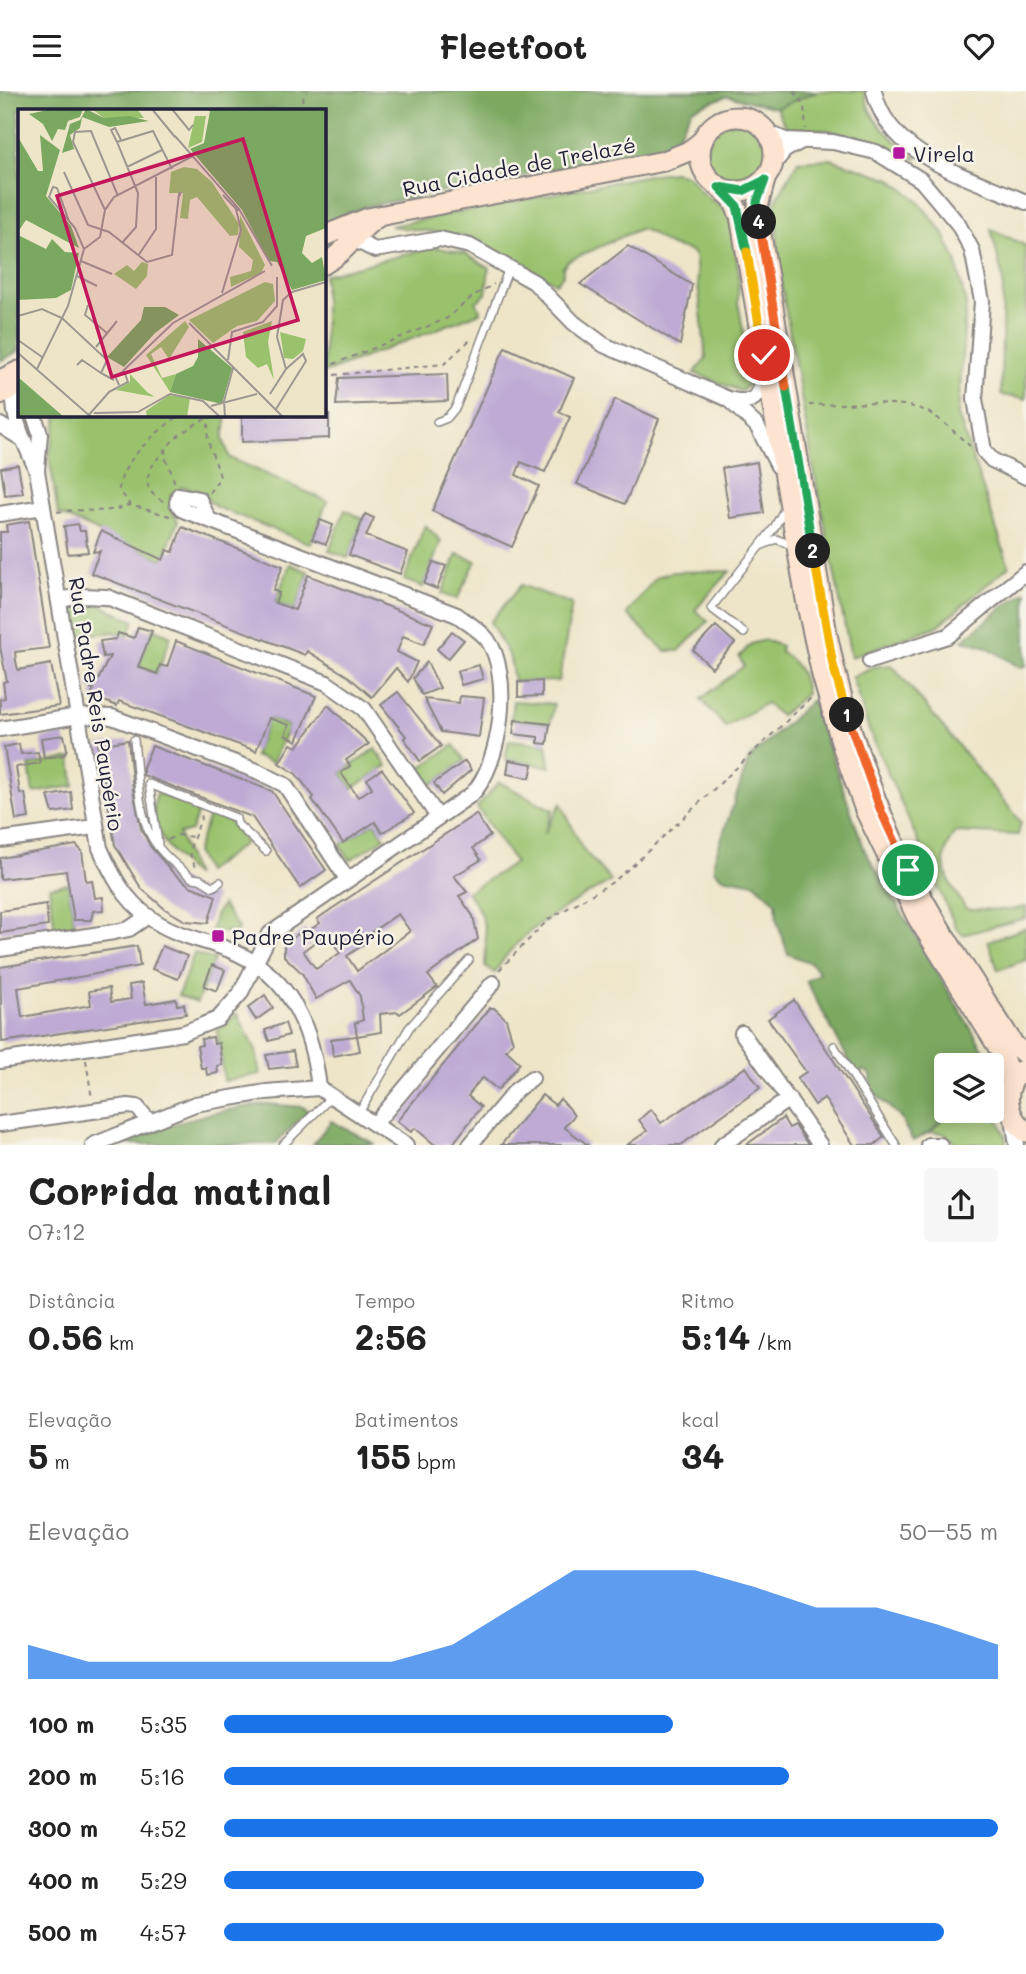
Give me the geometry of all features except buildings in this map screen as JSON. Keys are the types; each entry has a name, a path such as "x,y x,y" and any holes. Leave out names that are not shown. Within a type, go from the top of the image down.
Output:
{"main road":[{"path":"1012,1081 1001,1052 917,917 865,810 842,745 822,675 740,216 732,198 705,171 700,156 703,141 715,124 738,116 750,118 769,133 774,145 757,210 827,634 845,709 881,811 908,870 999,1022 1014,1045 1026,1055"},
{"name":"Rua Cidade de Trelazé","path":"326,236 354,222 382,215 664,161 689,151 703,141"},
{"name":"Rua Cidade de Trelazé","path":"664,161 705,171"},
{"path":"719,187 743,191 769,172"},
{"name":"Rua Cidade de Trelazé","path":"326,263 362,239 382,215"},
{"name":"Rua Cidade de Trelazé","path":"326,236 340,235 362,239"},
{"path":"1020,1125 1008,1096 1012,1081 1026,1066"}],"street":[{"path":"874,91 883,117 898,135 934,161 1026,202"},
{"path":"769,133 785,140 806,136 876,152 921,180 958,224 972,250 982,301 975,399 984,451 992,460 1026,477"},
{"path":"769,172 785,150 806,136"},
{"path":"921,180 934,161"},
{"path":"362,239 386,249 440,239 470,246 547,292 574,323 592,338 728,399 743,402 754,399 761,391 764,355"},
{"name":"Rua Padre Reis Paupério","path":"12,383 12,399 49,510 59,600 95,827 100,848 115,883 148,916 179,935 227,949 256,963 282,985 300,1011 309,1037 319,1088"},
{"path":"728,399 757,426 786,482"},
{"name":"Rua Padre Reis Paupério","path":"35,417 40,434"},
{"name":"Rua Padre Reis Paupério","path":"37,471 40,434 45,417"},
{"path":"0,425 24,440"},
{"path":"0,514 49,510"},
{"path":"0,1061 201,1027 228,1010 270,934 472,794 483,783 491,766 500,710 500,670 487,639 457,615 209,520"},
{"path":"870,661 948,636 1026,572"},
{"path":"59,600 107,597 327,683 364,709 438,817"},
{"path":"0,729 78,716 112,716 257,771 285,785 347,879"},
{"path":"0,840 95,827"},
{"path":"0,949 128,929 148,916"},
{"path":"375,1124 493,983"},
{"path":"742,1033 820,1145"},
{"path":"470,1145 516,1090 532,1078"},
{"path":"93,1145 195,1104 265,1092 319,1088 406,1145"},
{"path":"722,1145 789,1099"},
{"path":"0,1124 128,1106 137,1107 149,1121"},
{"path":"1017,1145 1020,1125"},
{"path":"928,1145 940,1145"}],"lane":[{"path":"437,422 447,418 456,407 502,284 505,266"},
{"path":"744,633 710,608 784,511 786,482"},
{"path":"759,547 776,539 798,550"},
{"path":"134,740 149,830 163,854 192,879 200,879 213,887 220,882"},
{"path":"135,755 144,743"},
{"path":"158,843 149,784 236,818 237,824 266,851"},
{"path":"359,1113 409,1028 469,960"},
{"path":"834,1046 896,1145"},
{"path":"283,1145 332,1096"}],"path":[{"path":"298,109 307,91"},
{"path":"794,91 804,105 806,136"},
{"path":"326,366 446,319 489,284 502,284"},
{"path":"326,376 444,364 475,335"},
{"path":"809,405 876,405 924,410 942,420 969,445 984,451"},
{"path":"130,505 120,489 120,479 154,437 178,417"},
{"path":"172,505 155,496 147,486 146,479 151,466 180,434 209,417"},
{"path":"205,496 220,477 207,440 207,425 211,417"},
{"path":"167,447 165,455 172,471 173,493"},
{"path":"49,510 112,512 130,505 177,519"},
{"path":"493,983 503,963 549,919 613,882 813,696"},
{"path":"200,879 189,851 206,806"},
{"path":"158,843 177,835 194,837"},
{"path":"86,1058 93,1104"}],"green space":[{"path":"0,91 818,91 776,108 727,96 692,109 673,146 364,207 326,222 326,109 18,109 18,352 0,361"},
{"path":"818,91 864,91 866,102 876,121 916,156 917,160 870,140 838,132 787,128 776,108"},
{"path":"738,122 761,131 770,154 761,177 738,186 715,177 706,154 715,131"},
{"path":"831,159 891,179 917,200 942,231 956,260 966,305 958,415 1009,566 938,626 851,657 781,283 775,202 798,161"},
{"path":"675,172 690,177 701,192 725,210 731,221 739,274 738,301 752,382 741,391 694,373 706,359 695,256 687,250 669,245 647,231 639,229 568,261 563,267 563,275 556,283 469,237 390,226 654,174"},
{"path":"991,229 1026,246 1026,399 1001,395 1003,279"},
{"path":"434,247 464,253 489,268 486,294 476,302 481,312 326,372 326,274"},
{"path":"58,417 227,417 223,439 230,458 327,501 311,544 216,507 197,490 183,487 171,494 172,512 178,521 163,560 58,514 49,455"},
{"path":"345,510 363,519 348,558 329,551"},
{"path":"425,525 441,541 423,587 404,580"},
{"path":"457,554 476,561 457,599 442,594"},
{"path":"290,564 309,572 295,610 275,603"},
{"path":"730,571 695,610 708,621 679,651 665,651 627,614 656,577 672,572"},
{"path":"521,585 572,604 559,681 514,682 510,658 490,622"},
{"path":"1026,592 1026,666 1019,667 987,647 963,640 1004,606"},
{"path":"84,605 101,605 134,621 128,636 114,632 77,636 74,609"},
{"path":"153,628 171,636 157,674 138,667"},
{"path":"764,640 781,646 780,651 795,664 801,674 806,694 780,716 766,703 725,727 701,699 744,666 739,657 751,644"},
{"path":"892,665 1021,822 1018,835 955,832 945,853 944,863 949,881 966,909 1010,910 1026,907 1026,918 963,935 956,928 869,730 852,677 872,667"},
{"path":"812,700 865,851 985,1053 934,1053 934,1123 939,1123 930,1132 913,1141 899,1116 871,1090 871,1075 864,1070 857,1076 806,981 819,973 811,963 788,954 777,921 776,902 755,883 721,877 714,869 714,860 749,759"},
{"path":"513,701 554,704 550,724 511,720"},
{"path":"269,718 289,726 272,763 254,756"},
{"path":"509,740 547,744 550,767 505,759"},
{"path":"454,745 465,761 431,785 420,768"},
{"path":"375,749 387,766 352,789 341,773"},
{"path":"71,758 74,786 33,793 29,765"},
{"path":"499,782 553,810 544,834 561,803 582,848 611,881 546,919 516,944 495,973 485,967 485,927 479,910 467,892 515,863 477,807"},
{"path":"157,793 199,809 191,831 179,834 195,876 163,839 154,817"},
{"path":"210,813 229,821 245,843 206,872 196,852"},
{"path":"375,822 385,838 350,860 340,845"},
{"path":"68,884 75,925 55,929 49,887"},
{"path":"222,905 238,928 236,933 211,931 215,916"},
{"path":"1026,928 1026,960 998,970 988,941"},
{"path":"194,953 214,960 197,1003 178,996"},
{"path":"237,1014 256,1051 260,1074 224,1081 217,1031"},
{"path":"267,1104 303,1107 308,1111 275,1144 121,1144 192,1118"},
{"path":"331,1121 375,1144 313,1144"},
{"path":"939,1123 1000,1123 1006,1144 957,1144 943,1133 930,1132"}],"place":[{"name":"Virela","path":"899,153"},
{"name":"Padre Paupério","path":"218,936"}],"route":[{"path":"764,355 740,216 732,198 719,187 743,191 765,180 759,193 757,210 833,665 870,783 908,870"}]}
